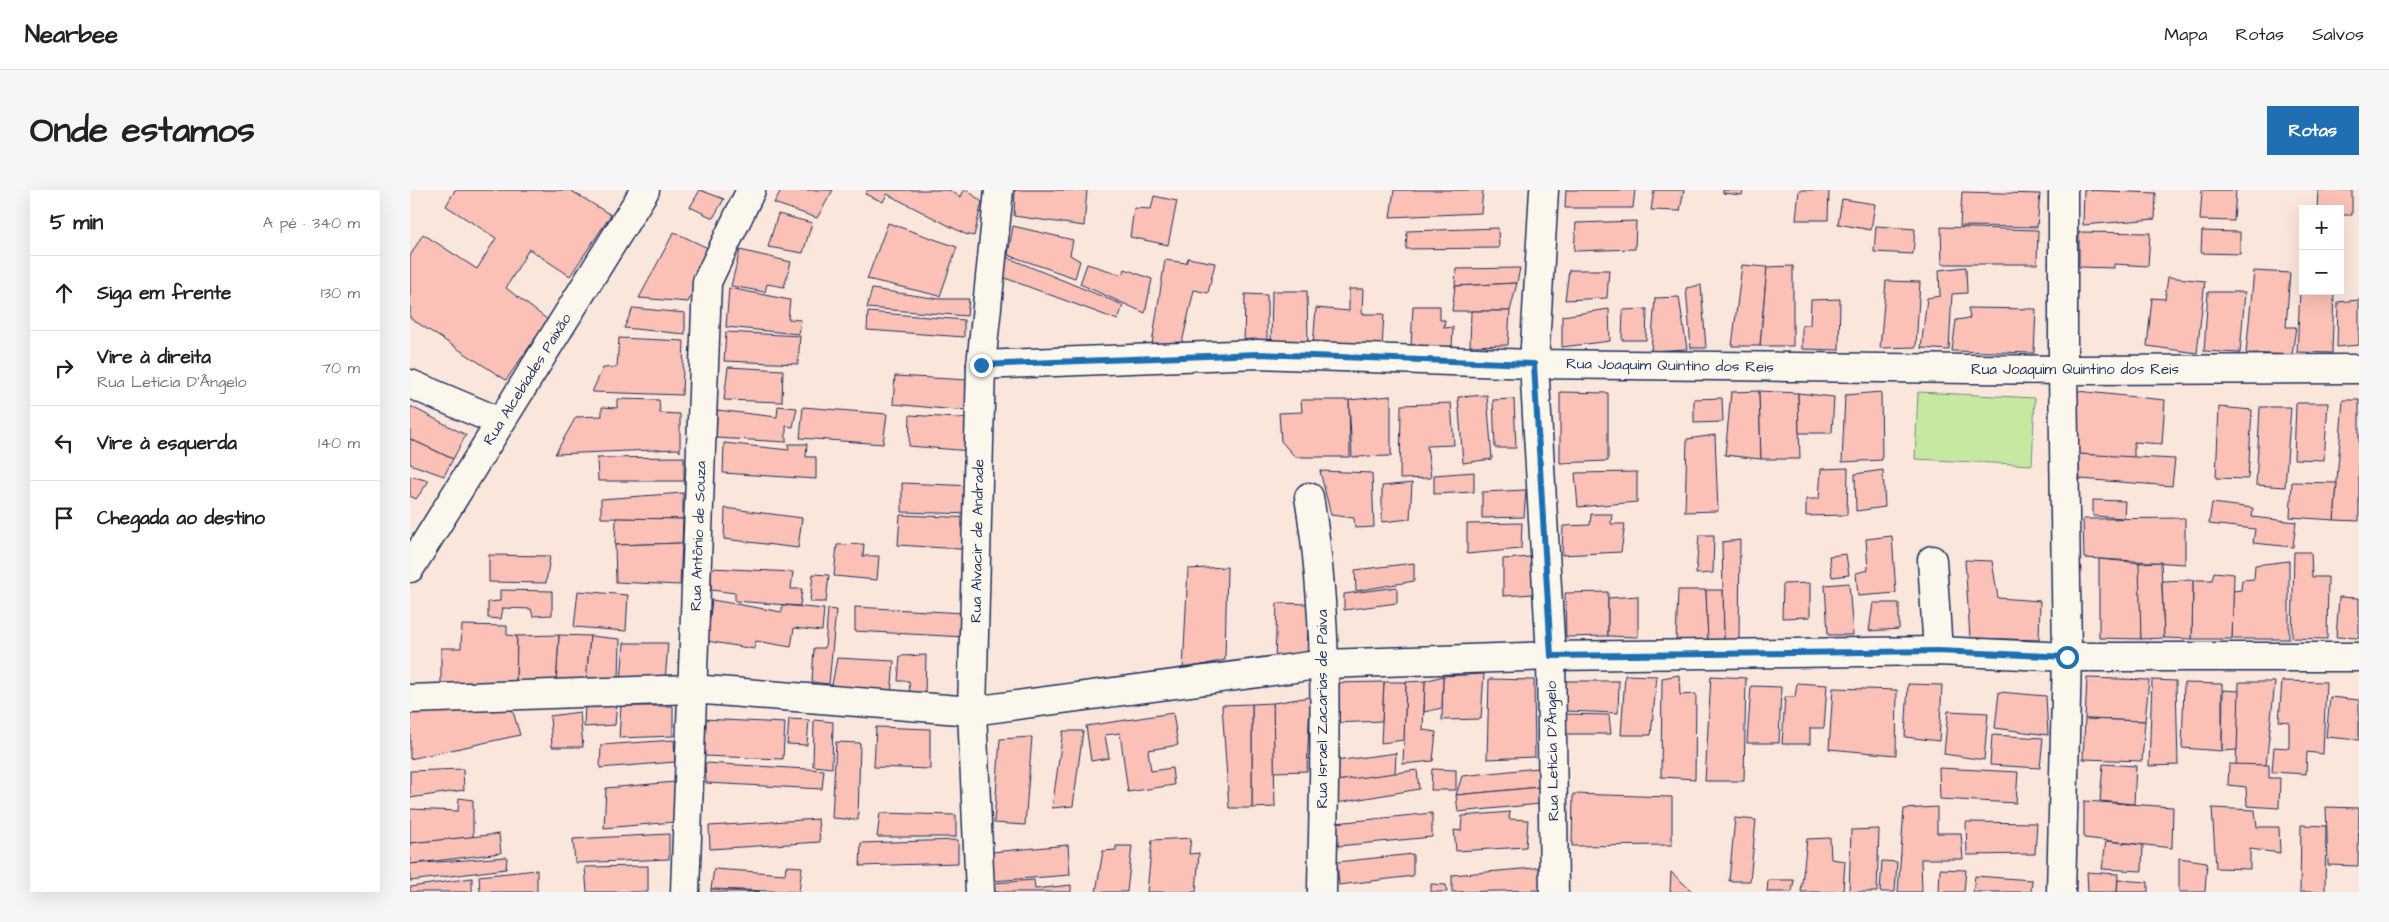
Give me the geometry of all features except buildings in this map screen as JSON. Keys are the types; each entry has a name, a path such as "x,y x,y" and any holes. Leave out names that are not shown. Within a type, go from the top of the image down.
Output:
{"street":[{"name":"Rua Alcebíades Paixão","path":"410,568 645,190"},
{"name":"Rua Antônio de Souza","path":"685,892 707,282 751,190"},
{"name":"Rua Alvacir de Andrade","path":"980,892 972,711 981,365 999,190"},
{"name":"Rua Letícia D'Ângelo","path":"1544,190 1534,364 1551,656 1554,892"},
{"path":"2061,892 2067,657 2063,370 2063,190"},
{"name":"Rua Joaquim Quintino dos Reis","path":"981,365 1258,354 1534,364 2063,370 2359,369"},
{"path":"410,384 500,422"},
{"name":"Rua Israel Zacarias de Paiva","path":"1309,497 1318,555 1325,664 1322,892"},
{"path":"1932,560 1938,651"},
{"path":"410,698 692,688 972,711 1325,664 1551,656 1938,651 2067,657 2359,657"}],"green space":[{"path":"1918,392 2035,398 2032,465 1915,459"}],"route":[{"path":"981,365 1258,354 1534,364 1551,656 1938,651 2067,657"}]}
